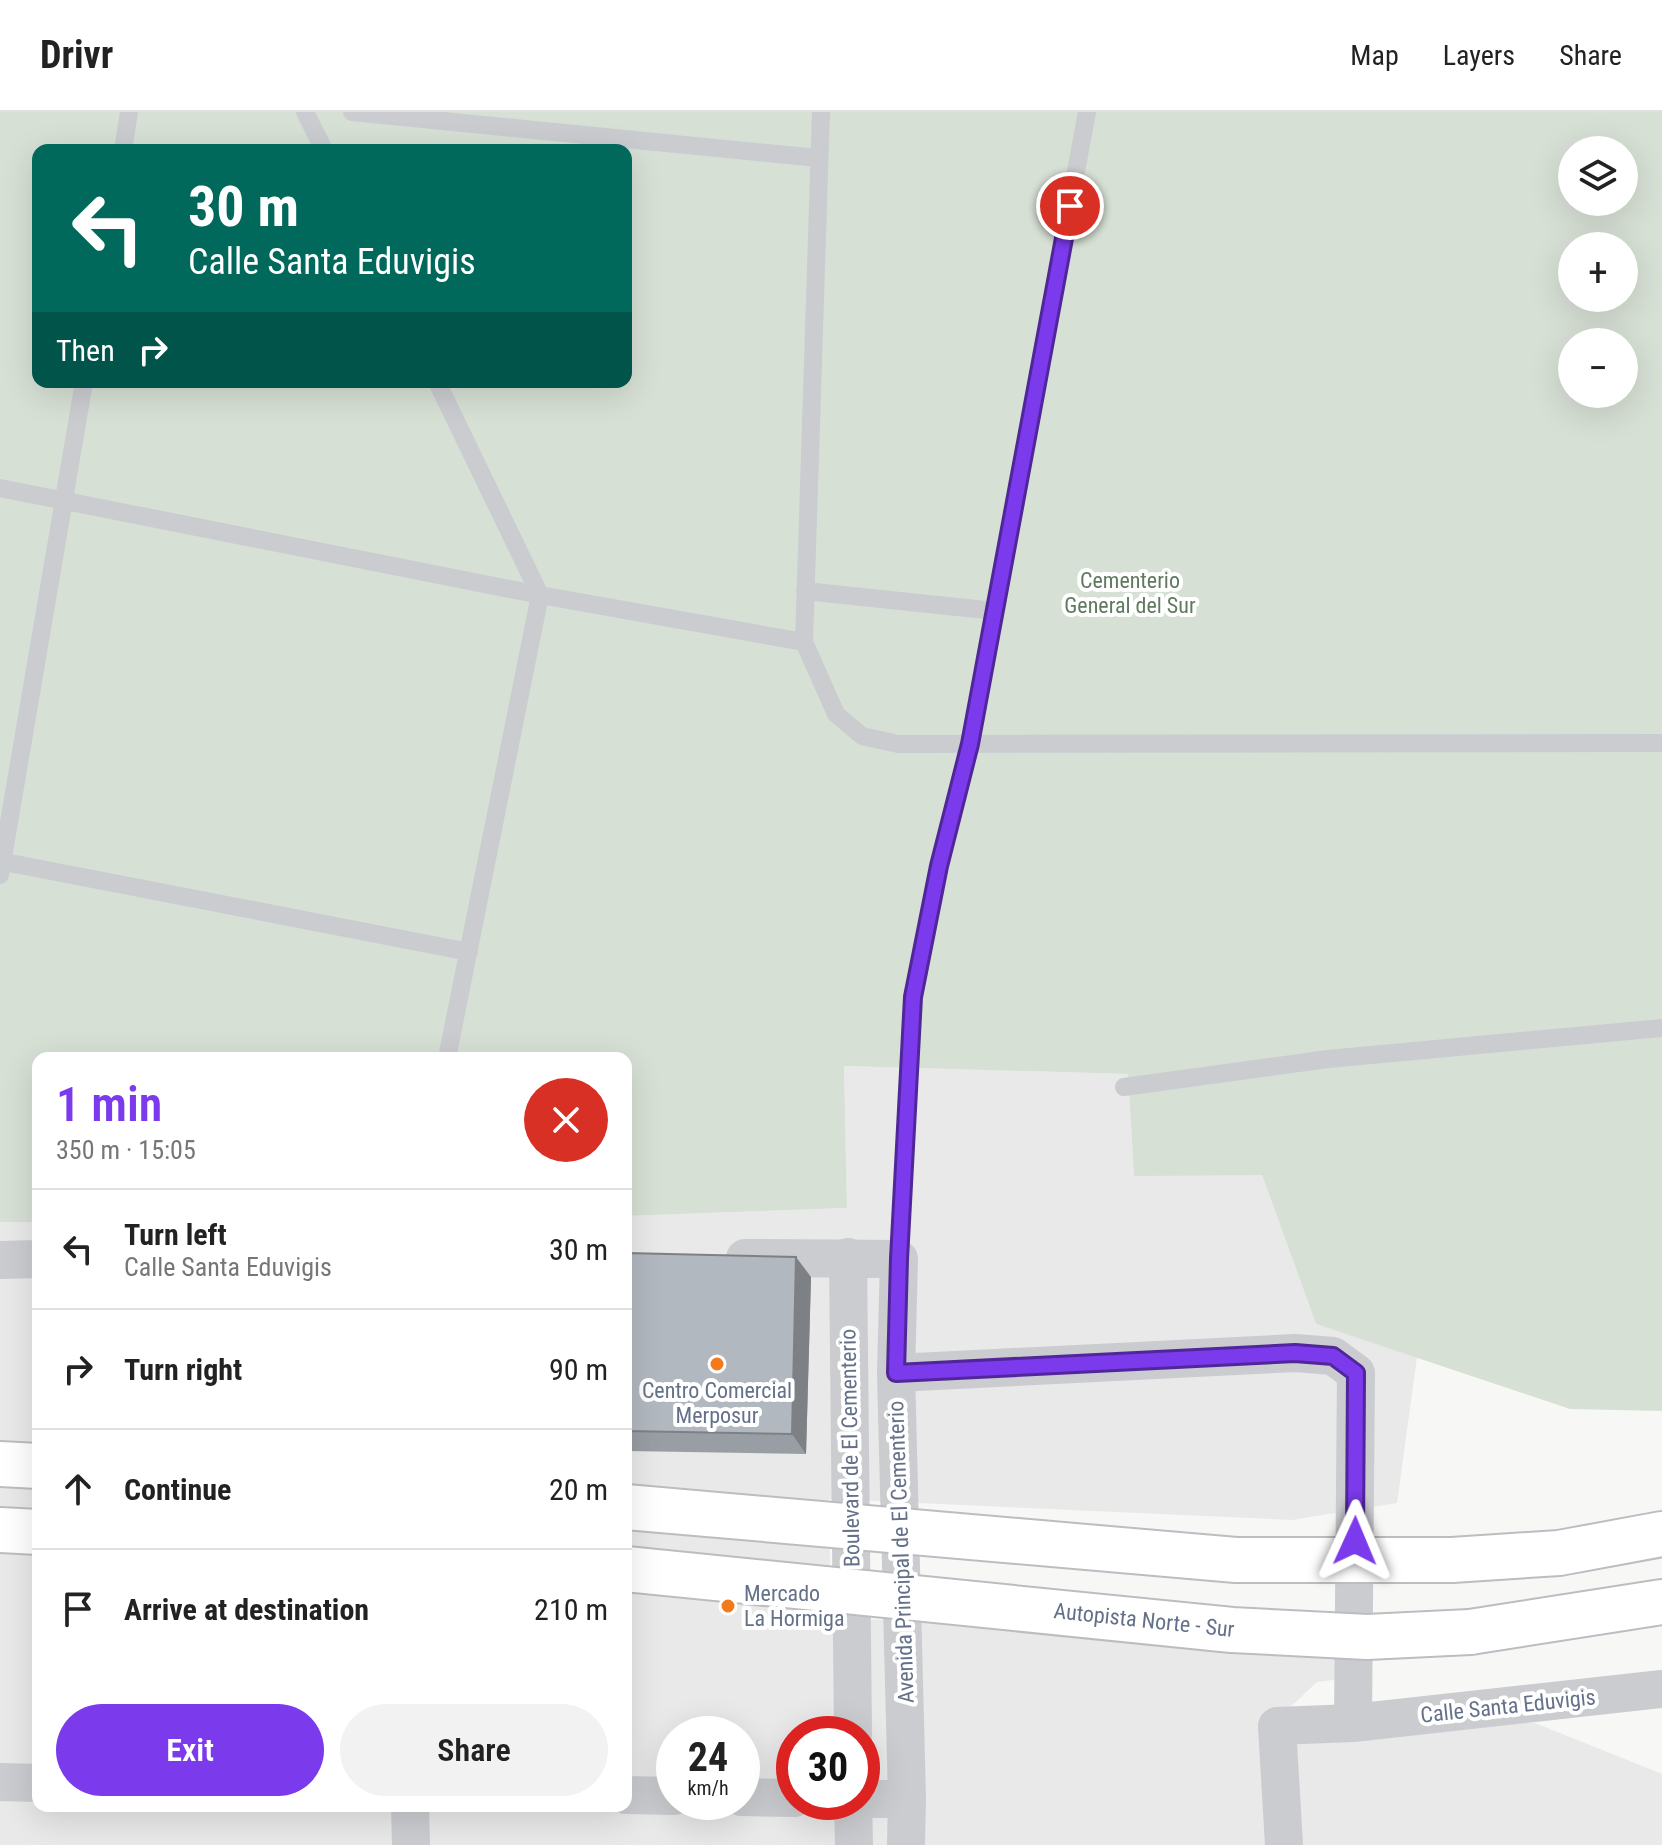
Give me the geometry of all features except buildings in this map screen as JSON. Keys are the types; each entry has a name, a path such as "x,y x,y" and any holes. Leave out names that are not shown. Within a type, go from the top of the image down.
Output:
{"highway":[{"path":"0,1464 32,1466"},
{"path":"632,1508 1236,1560 1452,1560 1559,1553 1662,1534"},
{"path":"0,1530 32,1532"},
{"name":"Autopista Norte - Sur","path":"632,1570 1232,1630 1367,1637 1470,1632 1662,1602"}],"street":[{"name":"Boulevard de El Cementerio","path":"848,1257 853,1716"},
{"path":"705,1258 899,1259"},
{"path":"0,1260 32,1259"},
{"name":"Avenida Principal de El Cementerio","path":"899,1259 896,1373 906,1845"},
{"path":"896,1373 1295,1353 1333,1356 1356,1373 1353,1723"},
{"name":"Calle Santa Eduvigis","path":"1284,1845 1277,1726 1353,1723 1662,1689"},
{"path":"0,1782 32,1783"},
{"path":"632,1795 656,1796"},
{"path":"880,1799 907,1799"},
{"path":"410,1812 411,1845"},
{"path":"853,1820 854,1845"}],"lane":[{"path":"124,144 129,112"},
{"path":"305,112 321,144"},
{"path":"352,112 818,158"},
{"path":"821,112 804,642 836,714 862,736 898,744 1662,743"},
{"path":"899,1259 913,997 939,866 970,744 1087,112"},
{"path":"83,388 1,866 469,952"},
{"path":"440,388 540,595 448,1052"},
{"path":"0,488 540,595 804,642"},
{"path":"805,591 995,611"},
{"path":"1124,1087 1328,1059 1662,1028"}],"shaded area":[{"path":"844,1066 1128,1074 1134,1175 1262,1175 1316,1324 1417,1357 1397,1503 1292,1520 829,1499 831,1618 1215,1632 1370,1633 1365,1676 1317,1682 1286,1711 1535,1723 1662,1774 1662,1845 0,1845 0,1222 32,1222 32,1812 632,1812 632,1216 847,1208"}],"green space":[{"name":"Cementerio General del Sur","path":"0,112 1662,112 1662,1411 1570,1409 1316,1324 1262,1175 1134,1176 1128,1074 844,1066 847,1208 632,1216 632,1052 32,1052 32,1222 0,1222"}],"place":[{"name":"Centro Comercial Merposur","path":"717,1364"},
{"name":"Mercado La Hormiga","path":"728,1606"}],"route":[{"path":"1070,206 970,744 939,866 913,997 896,1373 1295,1353 1333,1356 1356,1373 1355,1541"}]}
